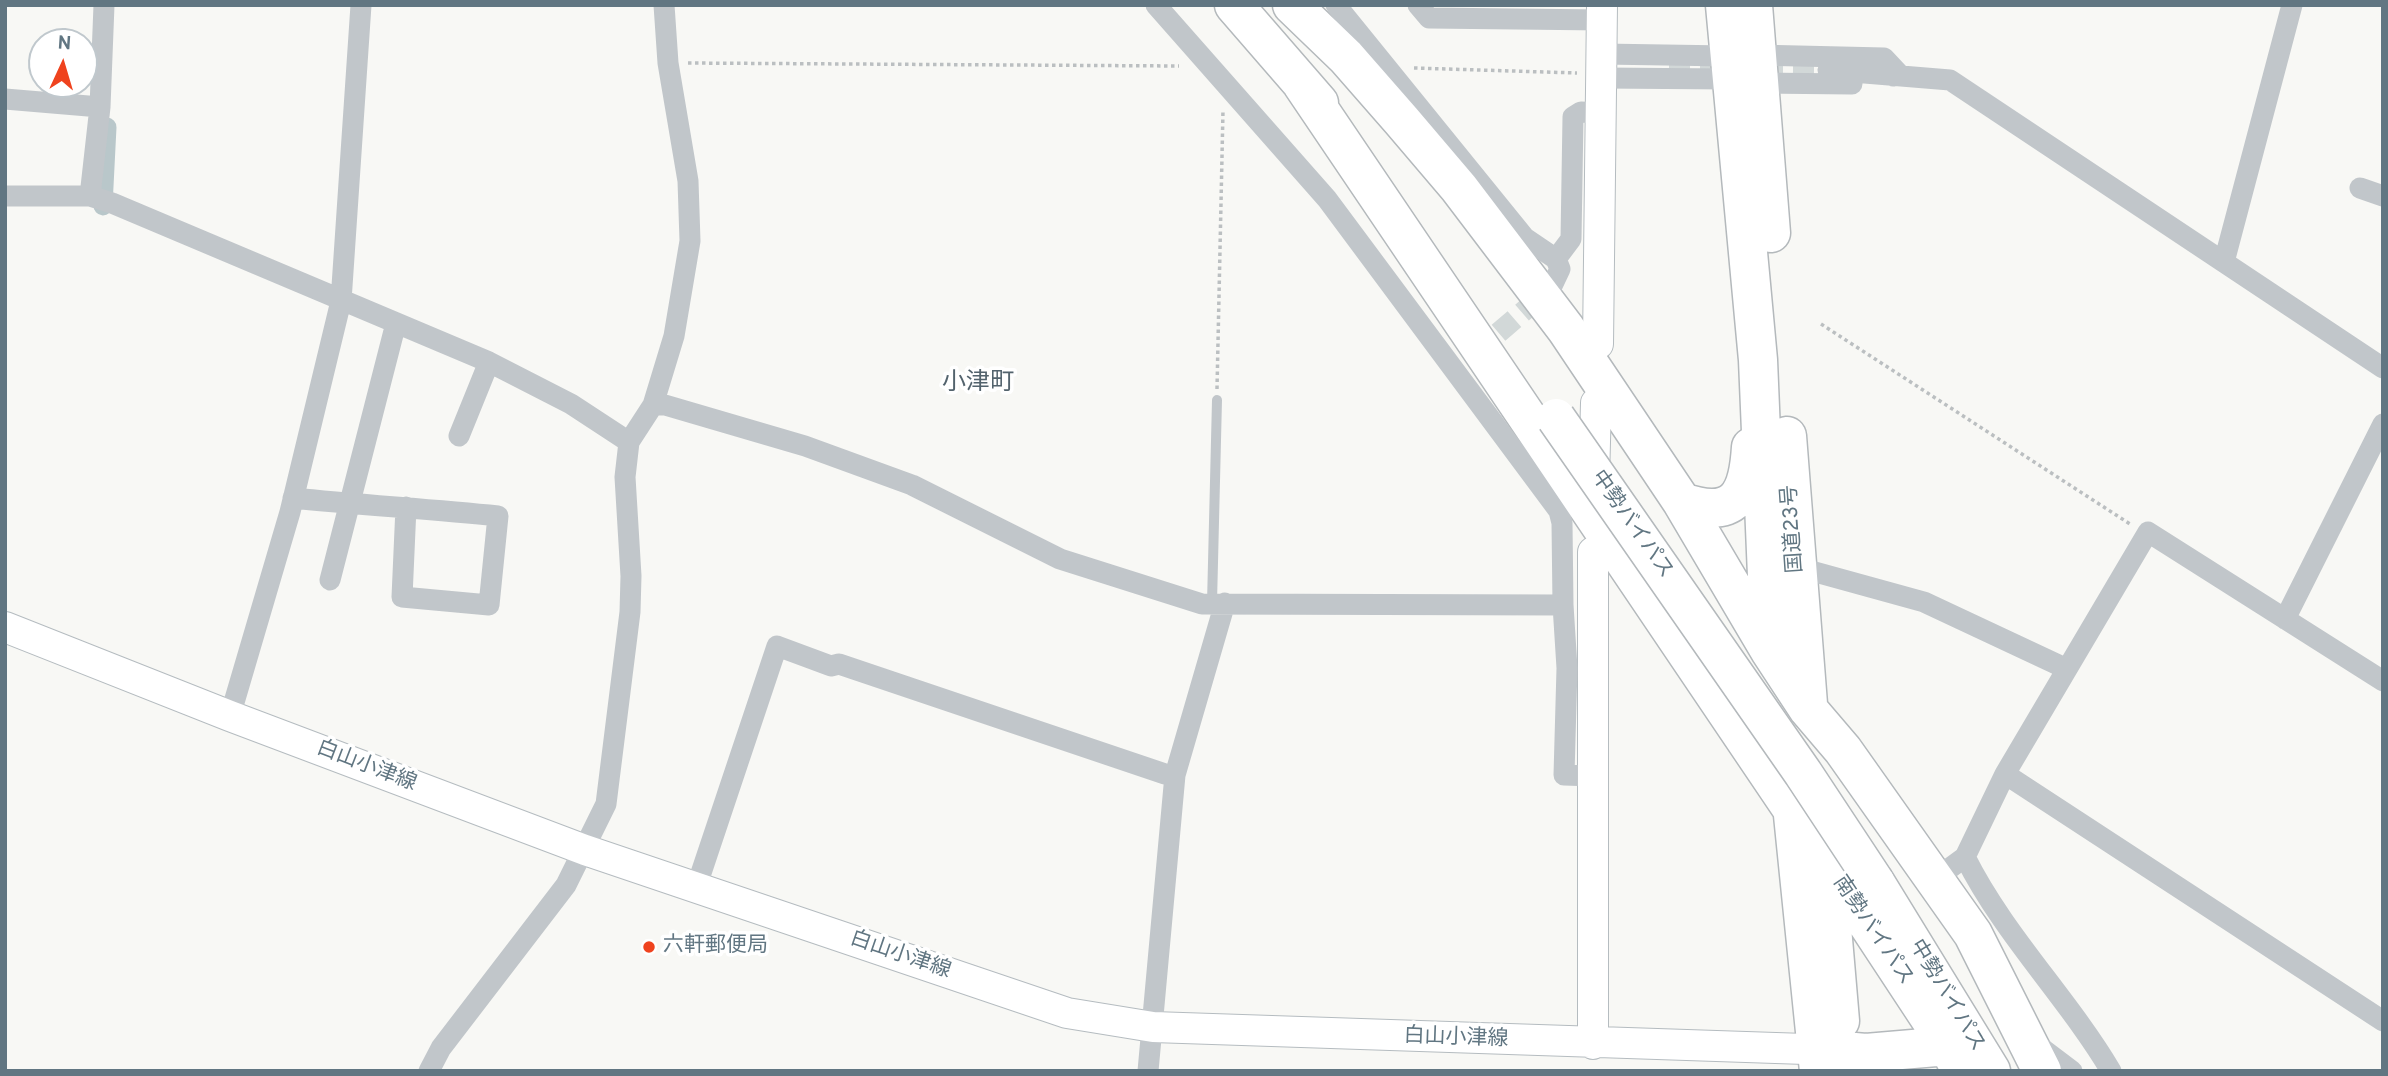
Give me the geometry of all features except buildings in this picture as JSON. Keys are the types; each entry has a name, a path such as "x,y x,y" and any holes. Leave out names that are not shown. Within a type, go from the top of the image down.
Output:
{"highway":[{"name":"中勢バイパス","path":"1234,5 1416,216 1803,773 1875,882 1991,1071"},
{"path":"1292,5 1346,57 1458,188 1566,329 1682,502 1770,652 1808,709 1950,868 1973,934 2042,1071"},
{"name":"国道23号","path":"1724,5 1743,68 1798,585 1808,709 1826,863 1831,1060"},
{"name":"国道23号","path":"1753,5 1743,68 1770,652 1831,1060"},
{"name":"南勢バイパス","path":"1303,84 1792,809 1826,863 1924,1060"},
{"path":"1682,502 1705,510 1717,509 1733,502 1746,486 1758,360"},
{"path":"1798,585 1818,694 1843,750"},
{"path":"1831,1060 1924,1060"}],"main road":[{"path":"1598,344 1602,13"},
{"path":"1594,484 1596,403"},
{"path":"1592,1044 1593,552"},
{"name":"白山小津線","path":"5,627 230,716 585,850 1067,1013 1153,1027 1592,1044 1831,1060"}],"street":[{"path":"99,199 104,5"},
{"path":"230,716 293,498 341,301 361,5"},
{"path":"429,1071 441,1048 546,913 585,850 606,804 621,694 631,588 625,477 629,442 653,405 674,336 690,241 688,181 668,63 664,5"},
{"path":"1156,5 1327,199 1559,511 1562,523 1567,668 1564,775 1594,776"},
{"path":"1336,5 1525,238 1556,259 1560,269 1551,288"},
{"path":"1418,5 1429,18 1602,13"},
{"path":"2224,262 2292,5"},
{"path":"1602,66 1743,68 1884,58 1899,74"},
{"path":"1602,66 1670,68"},
{"path":"1828,70 1950,80 2383,368"},
{"path":"5,99 100,107"},
{"path":"1556,259 1571,239 1573,117 1581,111 1601,113"},
{"path":"2360,188 2383,197"},
{"path":"5,196 99,199 489,362 571,404 629,442"},
{"path":"330,580 396,323"},
{"path":"1456,371 1474,354"},
{"path":"459,436 489,362"},
{"path":"653,405 665,405 805,446 912,485 1060,559 1189,600 1218,603 1563,605"},
{"path":"2285,618 2383,425"},
{"path":"293,498 349,504 406,507 498,516 489,605 402,597 406,507"},
{"path":"2111,1071 2091,1038 2061,1002 1984,892 1950,868 2148,533 2383,681"},
{"path":"1798,585 1924,602 2067,669"},
{"path":"1148,1071 1175,775 1218,603"},
{"path":"696,888 777,646 831,666 839,664 1165,774 1175,775"},
{"path":"2005,774 2383,1021"},
{"path":"2025,1036 2072,1071"}],"lane":[{"path":"1217,400 1218,603"}],"path":[{"path":"668,63 1179,66"},
{"path":"1415,69 1588,73 1602,66"},
{"path":"1217,400 1221,114 1234,93"},
{"path":"1821,324 2124,521 2148,533"}],"waterway":[{"path":"103,206 107,127"}],"tunnel":[{"path":"1669,68 1828,70"},
{"path":"1475,353 1546,292"}],"place":[{"name":"六軒郵便局","path":"649,947"}],"district":[{"name":"小津町","path":"978,384"}]}
